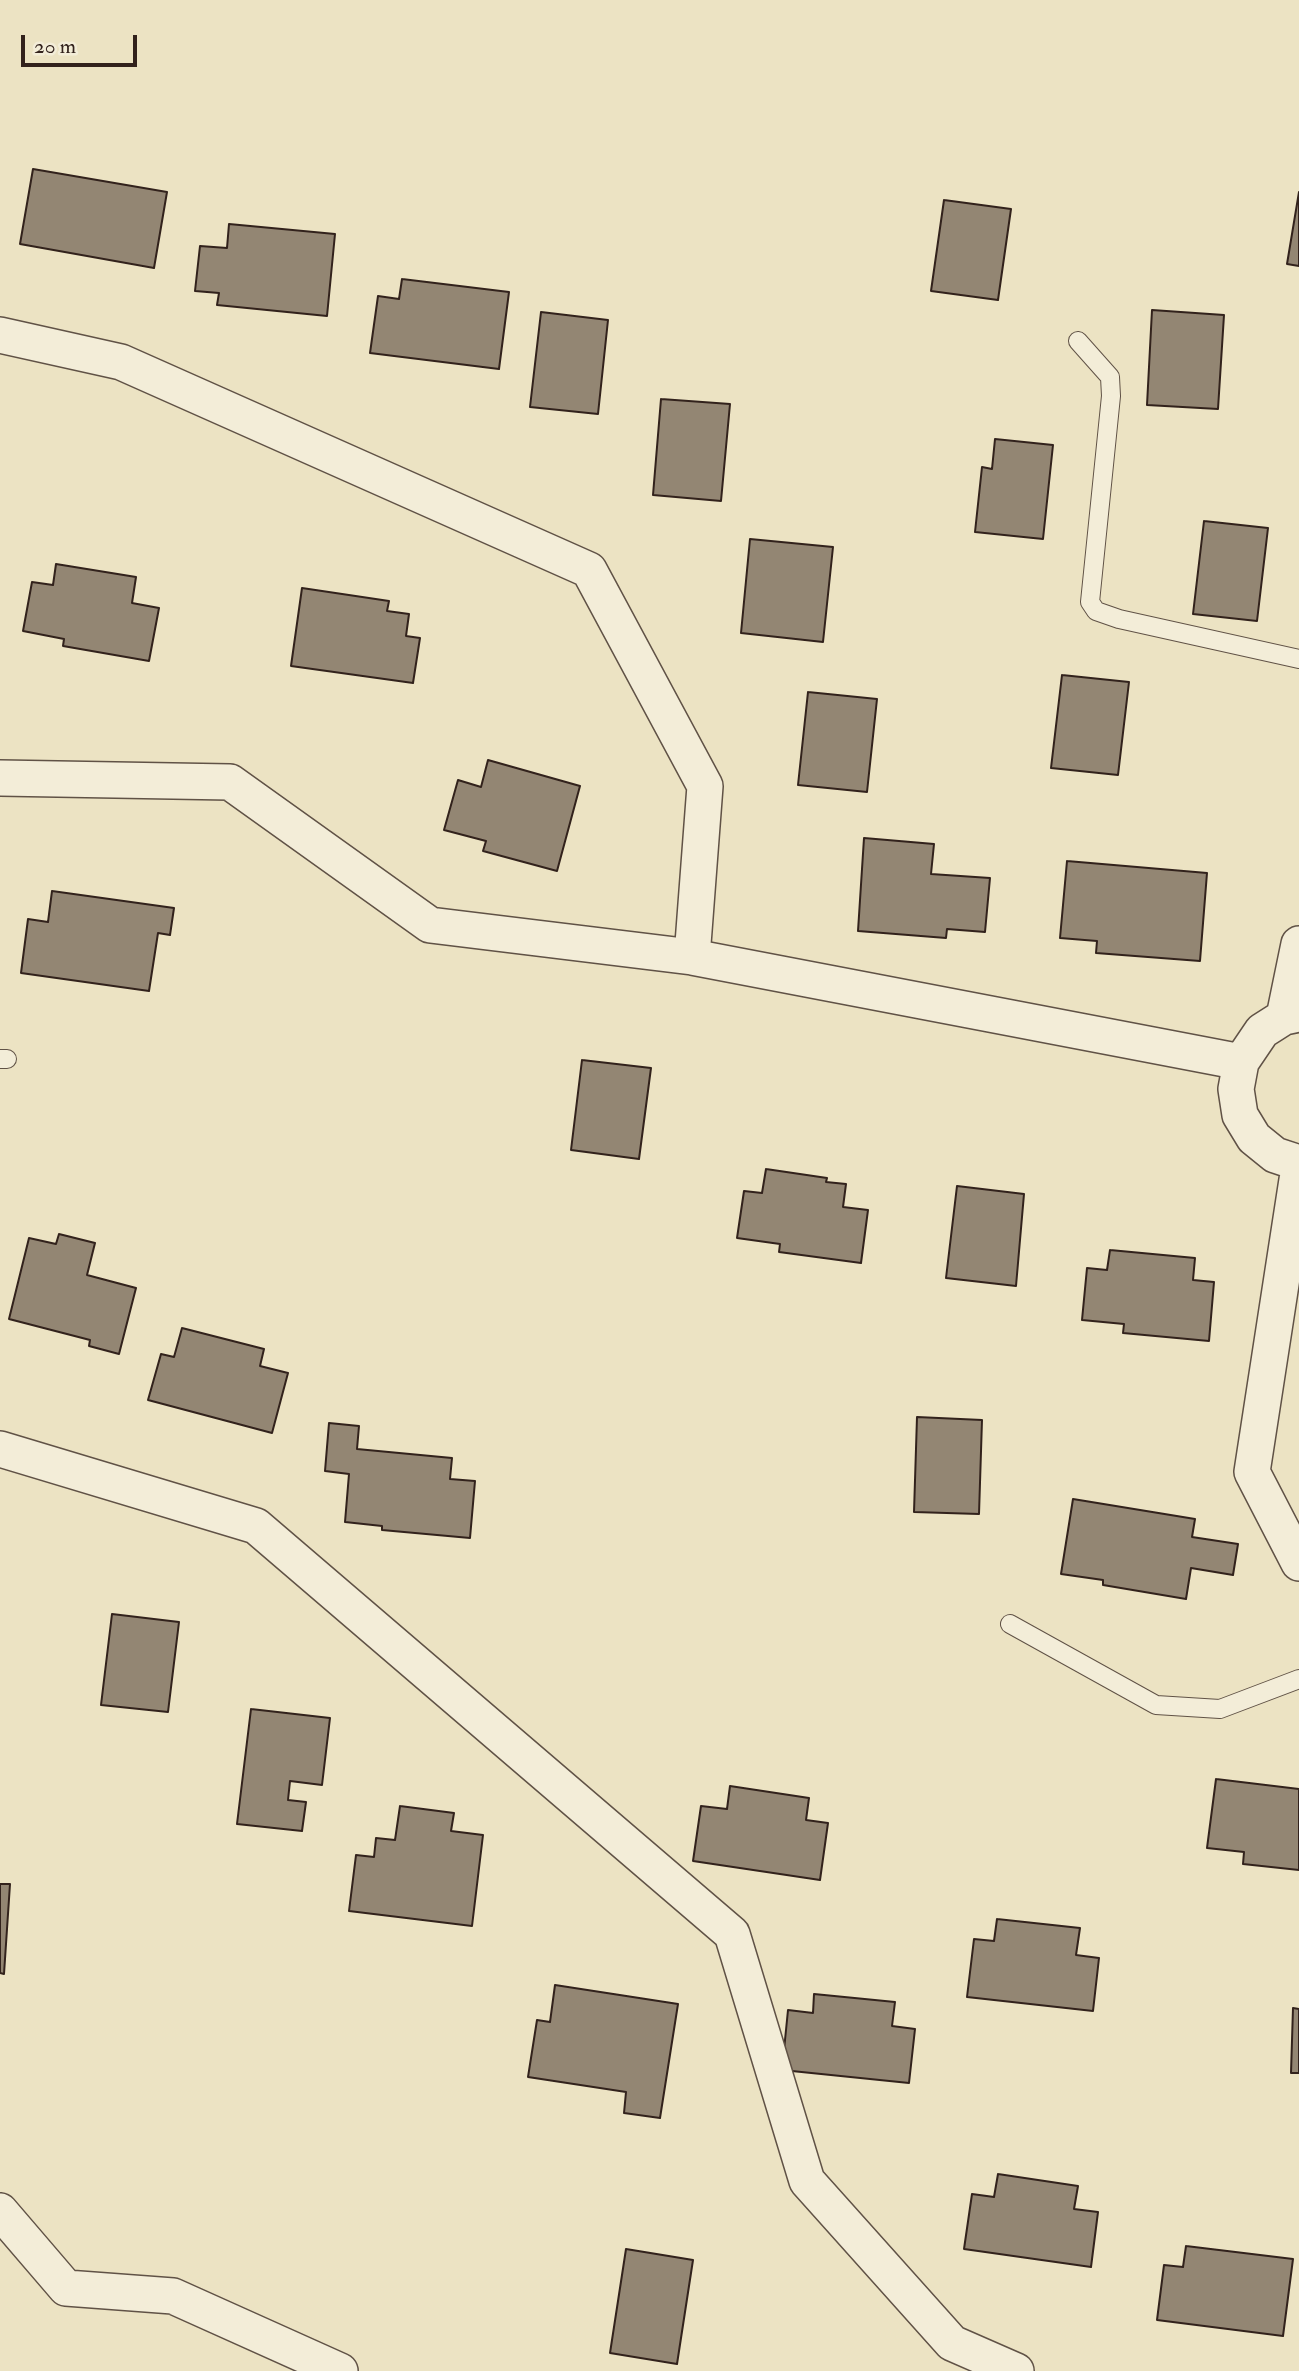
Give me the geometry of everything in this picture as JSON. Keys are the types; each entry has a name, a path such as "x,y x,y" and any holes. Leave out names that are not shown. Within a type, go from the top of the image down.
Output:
{"street":[{"path":"0,335 121,362 589,570 705,786 692,957"},
{"path":"0,778 230,782 430,925 692,957 1241,1062"},
{"path":"1299,944 1292,1016 1262,1031 1241,1062 1236,1089 1240,1115 1254,1138 1275,1155 1299,1165 1252,1472 1299,1563"},
{"path":"0,1449 256,1526 732,1934 807,2181 952,2343 1016,2371"},
{"path":"0,2211 66,2288 173,2296 340,2371"}],"lane":[{"path":"1078,341 1110,377 1111,396 1089,593 1096,611 1299,659"},
{"path":"1010,1624 1156,1705 1220,1709 1299,1679"}],"building":[{"path":"33,169 167,192 154,268 20,244"},
{"path":"1299,192 1299,266 1287,264"},
{"path":"944,200 1011,209 998,300 931,291"},
{"path":"229,224 335,234 327,316 217,305 219,293 195,291 200,246 227,248"},
{"path":"402,279 509,292 499,369 370,353 378,296 399,299"},
{"path":"1152,310 1224,315 1218,409 1147,405"},
{"path":"541,312 608,320 598,414 530,407"},
{"path":"661,399 730,404 721,501 653,495"},
{"path":"995,439 1053,445 1043,539 975,532 982,467 992,469"},
{"path":"1204,521 1268,528 1257,621 1193,614"},
{"path":"750,539 833,547 823,642 741,633"},
{"path":"56,564 136,577 132,603 159,608 149,661 63,646 64,639 23,631 32,582 53,585"},
{"path":"302,588 389,601 387,611 409,614 406,636 420,638 413,683 291,666"},
{"path":"1062,675 1129,682 1118,775 1051,768"},
{"path":"808,692 877,699 867,792 798,785"},
{"path":"488,760 580,786 557,871 483,851 486,841 444,830 458,780 481,787"},
{"path":"864,838 934,844 931,874 990,878 985,932 947,929 946,938 858,931"},
{"path":"1067,861 1207,873 1200,961 1096,953 1097,941 1060,938"},
{"path":"52,891 174,908 170,935 158,933 149,991 21,973 28,919 48,922"},
{"path":"582,1060 651,1068 639,1159 571,1150"},
{"path":"766,1169 827,1178 826,1182 846,1184 843,1207 868,1210 861,1263 779,1252 780,1244 737,1238 744,1191 762,1193"},
{"path":"957,1186 1024,1194 1016,1286 946,1278"},
{"path":"59,1234 95,1243 87,1275 136,1288 119,1354 89,1346 90,1340 9,1319 29,1238 56,1244"},
{"path":"1110,1250 1195,1258 1193,1280 1214,1282 1209,1341 1123,1333 1124,1324 1082,1320 1087,1268 1107,1270"},
{"path":"182,1328 264,1349 260,1366 288,1373 272,1433 148,1400 161,1354 174,1357"},
{"path":"917,1417 982,1420 979,1514 914,1512"},
{"path":"329,1423 359,1426 357,1449 452,1458 450,1479 475,1481 470,1538 382,1530 382,1526 345,1522 349,1474 325,1471"},
{"path":"1073,1499 1195,1519 1192,1537 1238,1544 1233,1575 1191,1568 1186,1599 1103,1585 1103,1580 1061,1574"},
{"path":"112,1614 179,1622 168,1712 101,1705"},
{"path":"251,1709 330,1718 322,1785 290,1781 288,1800 306,1802 302,1831 237,1824"},
{"path":"1216,1779 1299,1789 1299,1870 1243,1864 1244,1852 1207,1848"},
{"path":"730,1786 809,1798 806,1820 828,1823 820,1880 693,1861 701,1806 727,1809"},
{"path":"400,1806 454,1813 451,1831 483,1835 472,1926 349,1911 356,1855 374,1857 376,1838 395,1840"},
{"path":"0,1884 10,1884 4,1974 0,1973"},
{"path":"997,1919 1080,1928 1076,1955 1099,1958 1093,2011 967,1997 974,1939 994,1941"},
{"path":"555,1985 678,2004 660,2118 624,2113 626,2092 528,2077 537,2020 550,2022"},
{"path":"814,1994 895,2002 892,2026 915,2029 909,2083 782,2070 788,2010 813,2013"},
{"path":"1293,2008 1299,2009 1299,2073 1291,2073"},
{"path":"998,2174 1078,2186 1074,2209 1098,2212 1091,2267 964,2249 972,2194 994,2197"},
{"path":"1186,2246 1293,2259 1283,2336 1157,2320 1164,2265 1183,2267"},
{"path":"626,2249 693,2260 677,2364 610,2353"}]}
